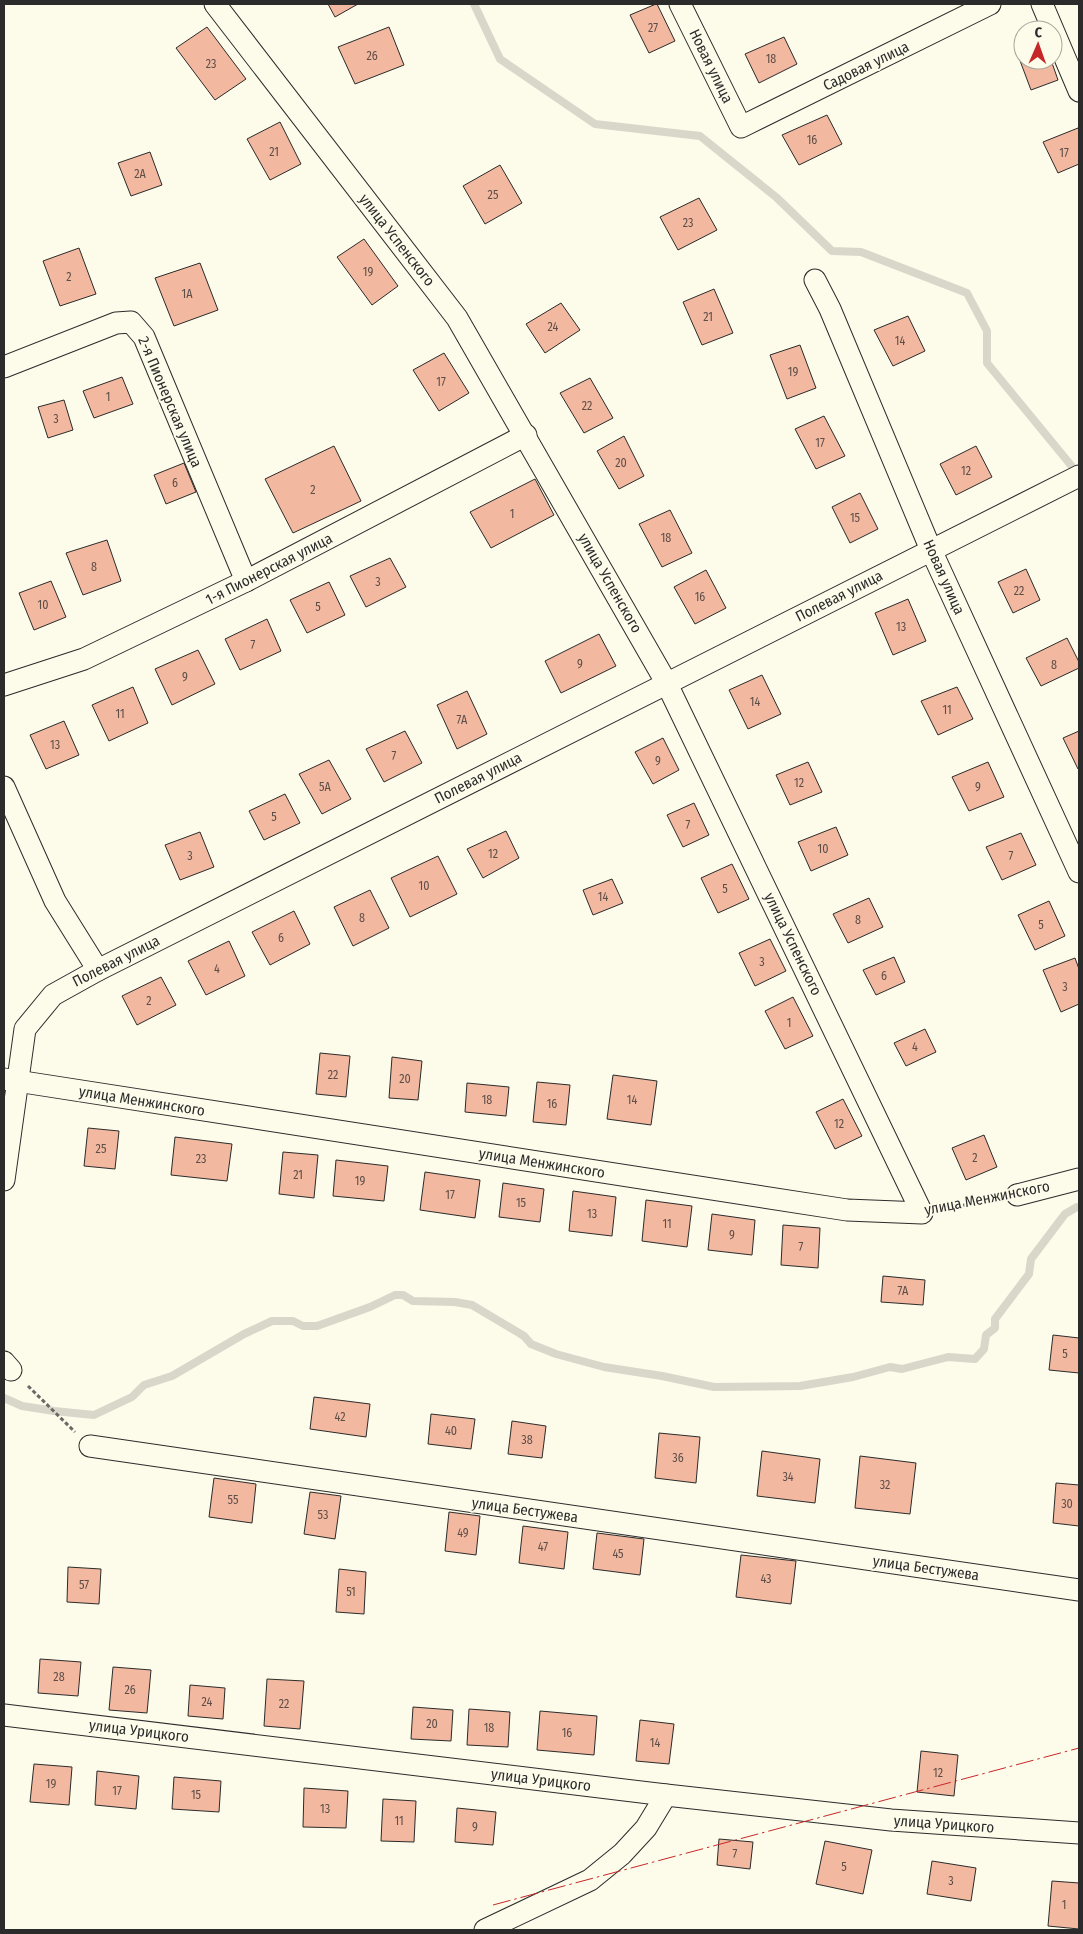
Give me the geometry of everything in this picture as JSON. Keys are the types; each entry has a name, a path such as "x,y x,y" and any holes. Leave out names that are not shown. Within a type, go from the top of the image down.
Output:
{"street":[{"name":"улица Успенского","path":"215,4 457,318 526,435 666,682 922,1213"},
{"name":"Новая улица","path":"680,4 741,127"},
{"name":"Садовая улица","path":"741,127 990,4"},
{"path":"1042,4 1079,91"},
{"name":"Новая улица","path":"815,280 830,309 931,550 1079,872"},
{"name":"2-я Пионерская улица","path":"4,367 116,323 131,322 144,336 246,582"},
{"name":"1-я Пионерская улица","path":"4,685 84,659 246,582 526,435"},
{"name":"Полевая улица","path":"4,1180 10,1080 25,1029 53,995 98,970 666,682 1079,476"},
{"path":"4,787 55,901 98,970"},
{"name":"улица Менжинского","path":"10,1080 838,1208 922,1213"},
{"name":"улица Менжинского","path":"1017,1196 1079,1179"},
{"name":"улица Бестужева","path":"90,1446 1079,1590"},
{"name":"улица Урицкого","path":"4,1715 666,1795 891,1820 1079,1833"},
{"path":"485,1930 590,1880 622,1854 646,1828 666,1795"}],"path":[{"name":"улица Менжинского","path":"922,1213 1017,1196"},
{"path":"7,1366 90,1446"}],"building":[{"path":"328,4 358,4 335,17"},
{"path":"656,4 675,41 649,53 630,15"},
{"path":"207,27 246,79 215,100 176,48"},
{"path":"389,27 404,65 355,84 338,47"},
{"path":"784,37 797,64 759,83 745,54"},
{"path":"1024,70 1054,70 1058,80 1031,90"},
{"path":"827,115 842,144 799,165 782,135"},
{"path":"280,122 301,164 270,180 247,139"},
{"path":"1078,128 1079,164 1058,173 1043,142"},
{"path":"150,152 162,185 131,196 118,163"},
{"path":"500,165 522,203 485,224 463,186"},
{"path":"699,198 717,230 678,250 660,217"},
{"path":"364,239 398,286 372,305 337,257"},
{"path":"79,248 96,294 60,306 43,261"},
{"path":"200,263 218,310 174,326 155,278"},
{"path":"714,289 733,333 702,345 683,302"},
{"path":"561,303 580,330 545,353 526,324"},
{"path":"908,316 925,351 893,366 874,330"},
{"path":"800,345 816,388 787,399 770,355"},
{"path":"444,353 469,393 439,411 413,370"},
{"path":"122,377 133,404 94,418 83,391"},
{"path":"590,378 613,418 584,433 560,393"},
{"path":"64,400 73,430 48,438 38,407"},
{"path":"824,416 845,456 816,469 795,429"},
{"path":"624,436 644,476 619,489 597,451"},
{"path":"334,446 361,501 293,533 265,479"},
{"path":"976,446 992,477 956,495 940,464"},
{"path":"184,463 196,492 166,504 154,475"},
{"path":"535,479 554,515 491,548 470,512"},
{"path":"860,493 878,529 850,543 832,507"},
{"path":"670,510 692,553 662,567 639,524"},
{"path":"107,540 121,581 83,595 66,553"},
{"path":"390,558 406,587 366,607 350,576"},
{"path":"1026,569 1040,600 1013,613 998,582"},
{"path":"706,570 726,608 695,624 674,587"},
{"path":"51,581 66,617 34,630 19,593"},
{"path":"329,582 345,615 307,633 290,600"},
{"path":"908,599 926,641 893,655 875,613"},
{"path":"267,619 281,651 240,670 225,639"},
{"path":"599,634 616,666 561,693 545,661"},
{"path":"1067,638 1079,662 1079,668 1041,686 1026,658"},
{"path":"198,650 215,684 172,705 155,669"},
{"path":"762,675 781,714 748,729 729,690"},
{"path":"133,687 148,723 109,741 92,705"},
{"path":"957,687 973,719 938,735 921,701"},
{"path":"467,691 487,734 457,749 437,705"},
{"path":"64,721 79,755 46,769 30,735"},
{"path":"405,731 422,763 384,782 366,749"},
{"path":"1079,731 1079,768 1078,769 1063,738"},
{"path":"663,738 679,770 653,784 635,752"},
{"path":"329,760 351,799 322,814 299,774"},
{"path":"808,762 822,792 790,805 776,775"},
{"path":"988,762 1004,797 969,811 952,777"},
{"path":"285,794 300,823 264,840 249,811"},
{"path":"694,803 709,835 683,847 667,815"},
{"path":"836,827 848,855 811,871 798,842"},
{"path":"506,831 519,858 483,878 467,849"},
{"path":"200,832 214,867 180,880 165,845"},
{"path":"1021,833 1036,865 1002,880 986,847"},
{"path":"438,856 457,894 410,917 391,878"},
{"path":"732,864 749,899 718,913 701,878"},
{"path":"612,879 623,903 593,915 583,890"},
{"path":"370,890 389,928 353,946 334,907"},
{"path":"869,898 883,927 848,943 833,914"},
{"path":"1049,901 1065,936 1035,950 1018,915"},
{"path":"294,911 310,944 270,965 252,932"},
{"path":"770,939 786,971 755,986 739,953"},
{"path":"229,941 245,976 206,995 188,961"},
{"path":"894,957 905,982 876,995 863,970"},
{"path":"1075,958 1079,969 1079,1004 1061,1012 1043,970"},
{"path":"161,977 176,1005 137,1025 122,996"},
{"path":"793,997 813,1036 785,1049 765,1011"},
{"path":"925,1029 936,1052 906,1066 894,1043"},
{"path":"320,1053 350,1056 346,1097 316,1094"},
{"path":"392,1057 422,1061 418,1100 389,1098"},
{"path":"613,1075 657,1081 651,1125 607,1119"},
{"path":"537,1082 570,1085 566,1125 533,1122"},
{"path":"467,1083 509,1087 506,1116 465,1112"},
{"path":"843,1099 862,1136 835,1149 816,1112"},
{"path":"88,1128 119,1131 115,1169 84,1166"},
{"path":"984,1135 997,1167 966,1180 952,1148"},
{"path":"175,1137 232,1144 227,1181 171,1175"},
{"path":"283,1152 318,1155 314,1198 279,1194"},
{"path":"336,1160 388,1166 384,1201 333,1196"},
{"path":"425,1172 480,1180 475,1218 420,1210"},
{"path":"503,1183 544,1189 540,1222 499,1217"},
{"path":"573,1191 616,1197 612,1236 569,1231"},
{"path":"646,1200 692,1206 687,1247 642,1241"},
{"path":"712,1214 755,1220 752,1255 708,1250"},
{"path":"783,1225 820,1228 818,1268 781,1265"},
{"path":"883,1276 925,1280 923,1305 881,1302"},
{"path":"1053,1335 1079,1338 1079,1373 1049,1370"},
{"path":"314,1397 370,1404 366,1437 310,1429"},
{"path":"431,1414 475,1419 471,1449 428,1444"},
{"path":"512,1421 546,1426 542,1458 508,1454"},
{"path":"659,1433 700,1437 696,1483 655,1478"},
{"path":"762,1451 820,1459 815,1503 757,1496"},
{"path":"860,1456 916,1463 910,1514 855,1508"},
{"path":"214,1478 256,1484 252,1523 209,1517"},
{"path":"1056,1483 1079,1485 1079,1526 1053,1523"},
{"path":"310,1492 341,1496 335,1539 304,1534"},
{"path":"449,1512 480,1516 476,1555 445,1551"},
{"path":"523,1526 568,1532 564,1569 519,1563"},
{"path":"597,1533 644,1539 640,1575 593,1569"},
{"path":"741,1555 796,1561 791,1604 736,1597"},
{"path":"68,1567 101,1569 99,1604 67,1602"},
{"path":"339,1569 366,1572 364,1614 336,1612"},
{"path":"40,1659 81,1662 78,1696 38,1693"},
{"path":"113,1667 151,1670 147,1713 109,1710"},
{"path":"267,1679 304,1681 300,1729 264,1726"},
{"path":"190,1685 225,1688 223,1719 188,1716"},
{"path":"413,1707 453,1710 451,1741 411,1739"},
{"path":"469,1709 510,1712 508,1747 467,1745"},
{"path":"540,1711 597,1716 594,1755 537,1750"},
{"path":"640,1720 674,1724 669,1764 636,1761"},
{"path":"921,1751 958,1755 954,1796 917,1792"},
{"path":"34,1764 72,1767 69,1805 30,1802"},
{"path":"97,1771 139,1776 136,1809 95,1805"},
{"path":"174,1777 221,1781 219,1812 172,1809"},
{"path":"304,1788 348,1791 346,1828 303,1827"},
{"path":"383,1799 416,1801 414,1842 381,1841"},
{"path":"457,1808 496,1812 493,1845 455,1842"},
{"path":"719,1839 753,1842 750,1869 717,1865"},
{"path":"825,1841 872,1850 863,1894 816,1884"},
{"path":"932,1861 976,1868 971,1901 927,1894"},
{"path":"1052,1881 1079,1883 1079,1929 1048,1926"}],"waterway":[{"path":"474,4 500,59 595,124 700,136 776,197 832,251 861,252 967,293 987,331 987,363 1079,475"},
{"path":"4,1398 22,1406 94,1415 132,1397 144,1385 172,1376 244,1334 272,1321 293,1321 303,1326 317,1326 370,1307 395,1295 403,1295 413,1301 455,1302 472,1305 524,1336 531,1344 556,1354 604,1367 662,1376 714,1387 800,1386 853,1377 890,1367 902,1369 948,1357 975,1359 984,1349 986,1335 995,1328 995,1319 1029,1274 1031,1259 1065,1214 1079,1207"}],"power":[{"path":"493,1905 1079,1748"}]}
